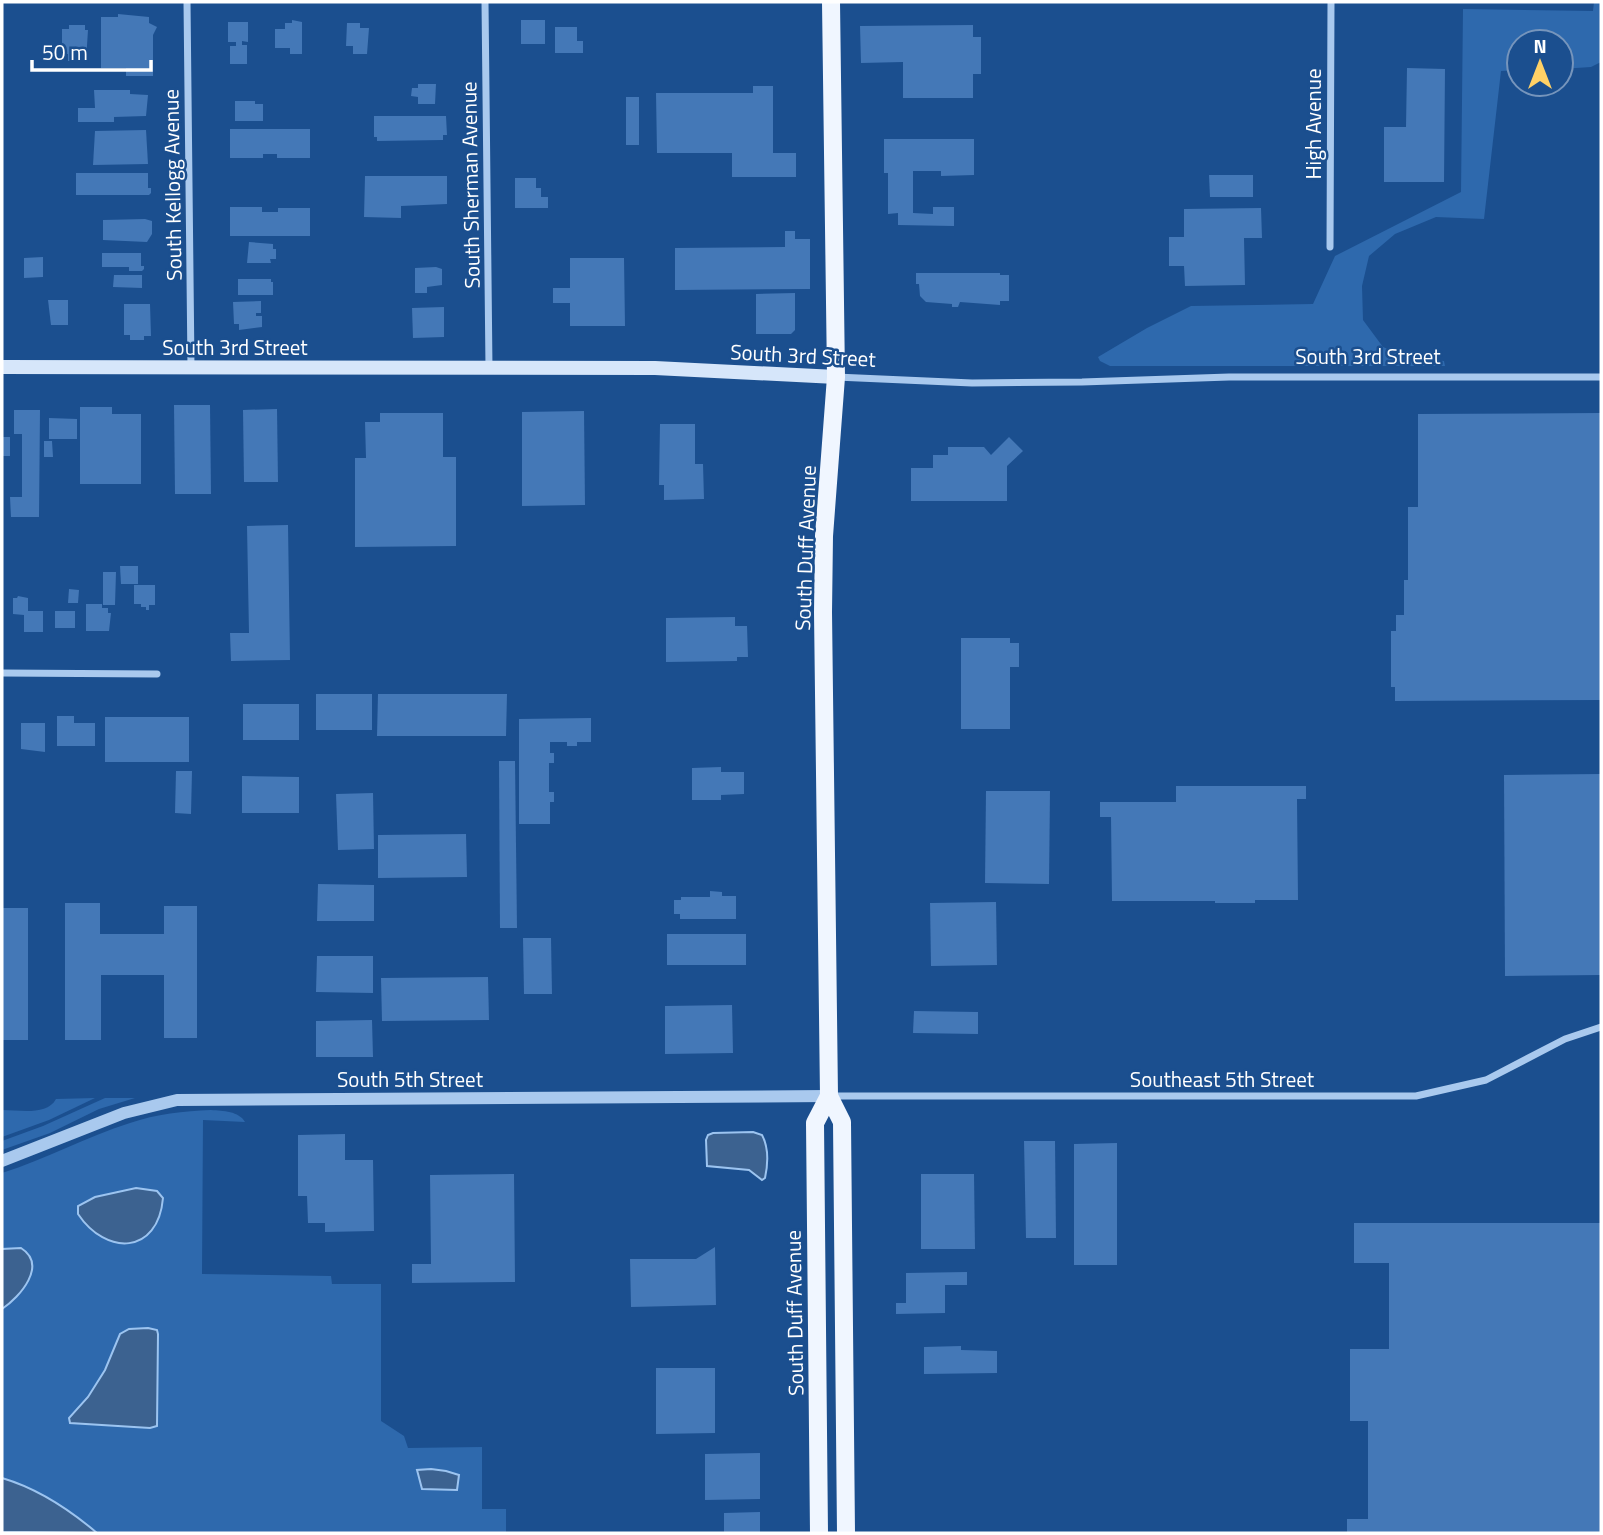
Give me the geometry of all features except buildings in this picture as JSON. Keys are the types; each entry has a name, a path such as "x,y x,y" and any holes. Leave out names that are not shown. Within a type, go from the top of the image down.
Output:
{"main road":[{"name":"South Duff Avenue","path":"831,2 836,377 823,577 829,1096 842,1122 846,1533"},
{"name":"South 3rd Street","path":"2,367 683,369 836,377"},
{"name":"South Duff Avenue","path":"819,1533 815,1123 829,1096"}],"street":[{"name":"South Kellogg Avenue","path":"187,2 191,368"},
{"name":"South Sherman Avenue","path":"485,2 489,369"},
{"name":"High Avenue","path":"1329,247 1331,2"},
{"name":"South 3rd Street","path":"836,377 986,383 1229,377 1601,377"},
{"path":"2,673 157,674"},
{"name":"Southeast 5th Street","path":"829,1096 1416,1096 1486,1080 1565,1039 1601,1027"},
{"name":"South 5th Street","path":"2,1161 124,1113 177,1100 829,1096"}],"shaded area":[{"path":"1594,2 1601,2 1601,62 1591,67 1575,68 1575,28 1505,28 1505,71 1501,71 1484,219 1436,217 1395,234 1369,256 1362,286 1363,320 1383,347 1407,357 1444,361 1445,366 1110,366 1100,361 1098,357 1191,306 1313,304 1335,256 1461,192 1463,9 1593,11"},
{"path":"95,1098 49,1120 2,1137 2,1110 39,1110 46,1108 56,1099"},
{"path":"105,1098 135,1098 99,1109 50,1133 2,1150 2,1141"},
{"path":"211,1110 235,1114 245,1122 203,1120 202,1274 331,1276 332,1284 381,1284 381,1421 404,1436 408,1448 482,1447 482,1509 506,1509 506,1533 2,1533 2,1173 140,1120"},
{"path":"753,1132 762,1135 766,1145 765,1178 762,1180 749,1170 707,1166 708,1135"},
{"path":"136,1188 157,1191 163,1198 159,1217 152,1230 141,1239 129,1243 102,1237 89,1228 78,1214 78,1206 95,1197"},
{"path":"21,1248 29,1255 32,1272 23,1289 2,1309 2,1249"},
{"path":"129,1329 157,1330 158,1334 157,1426 150,1428 70,1423 69,1418 88,1397 105,1370 120,1334"},
{"path":"431,1469 459,1475 457,1490 422,1489 417,1470"},
{"path":"2,1478 52,1501 97,1533 2,1532"}]}
